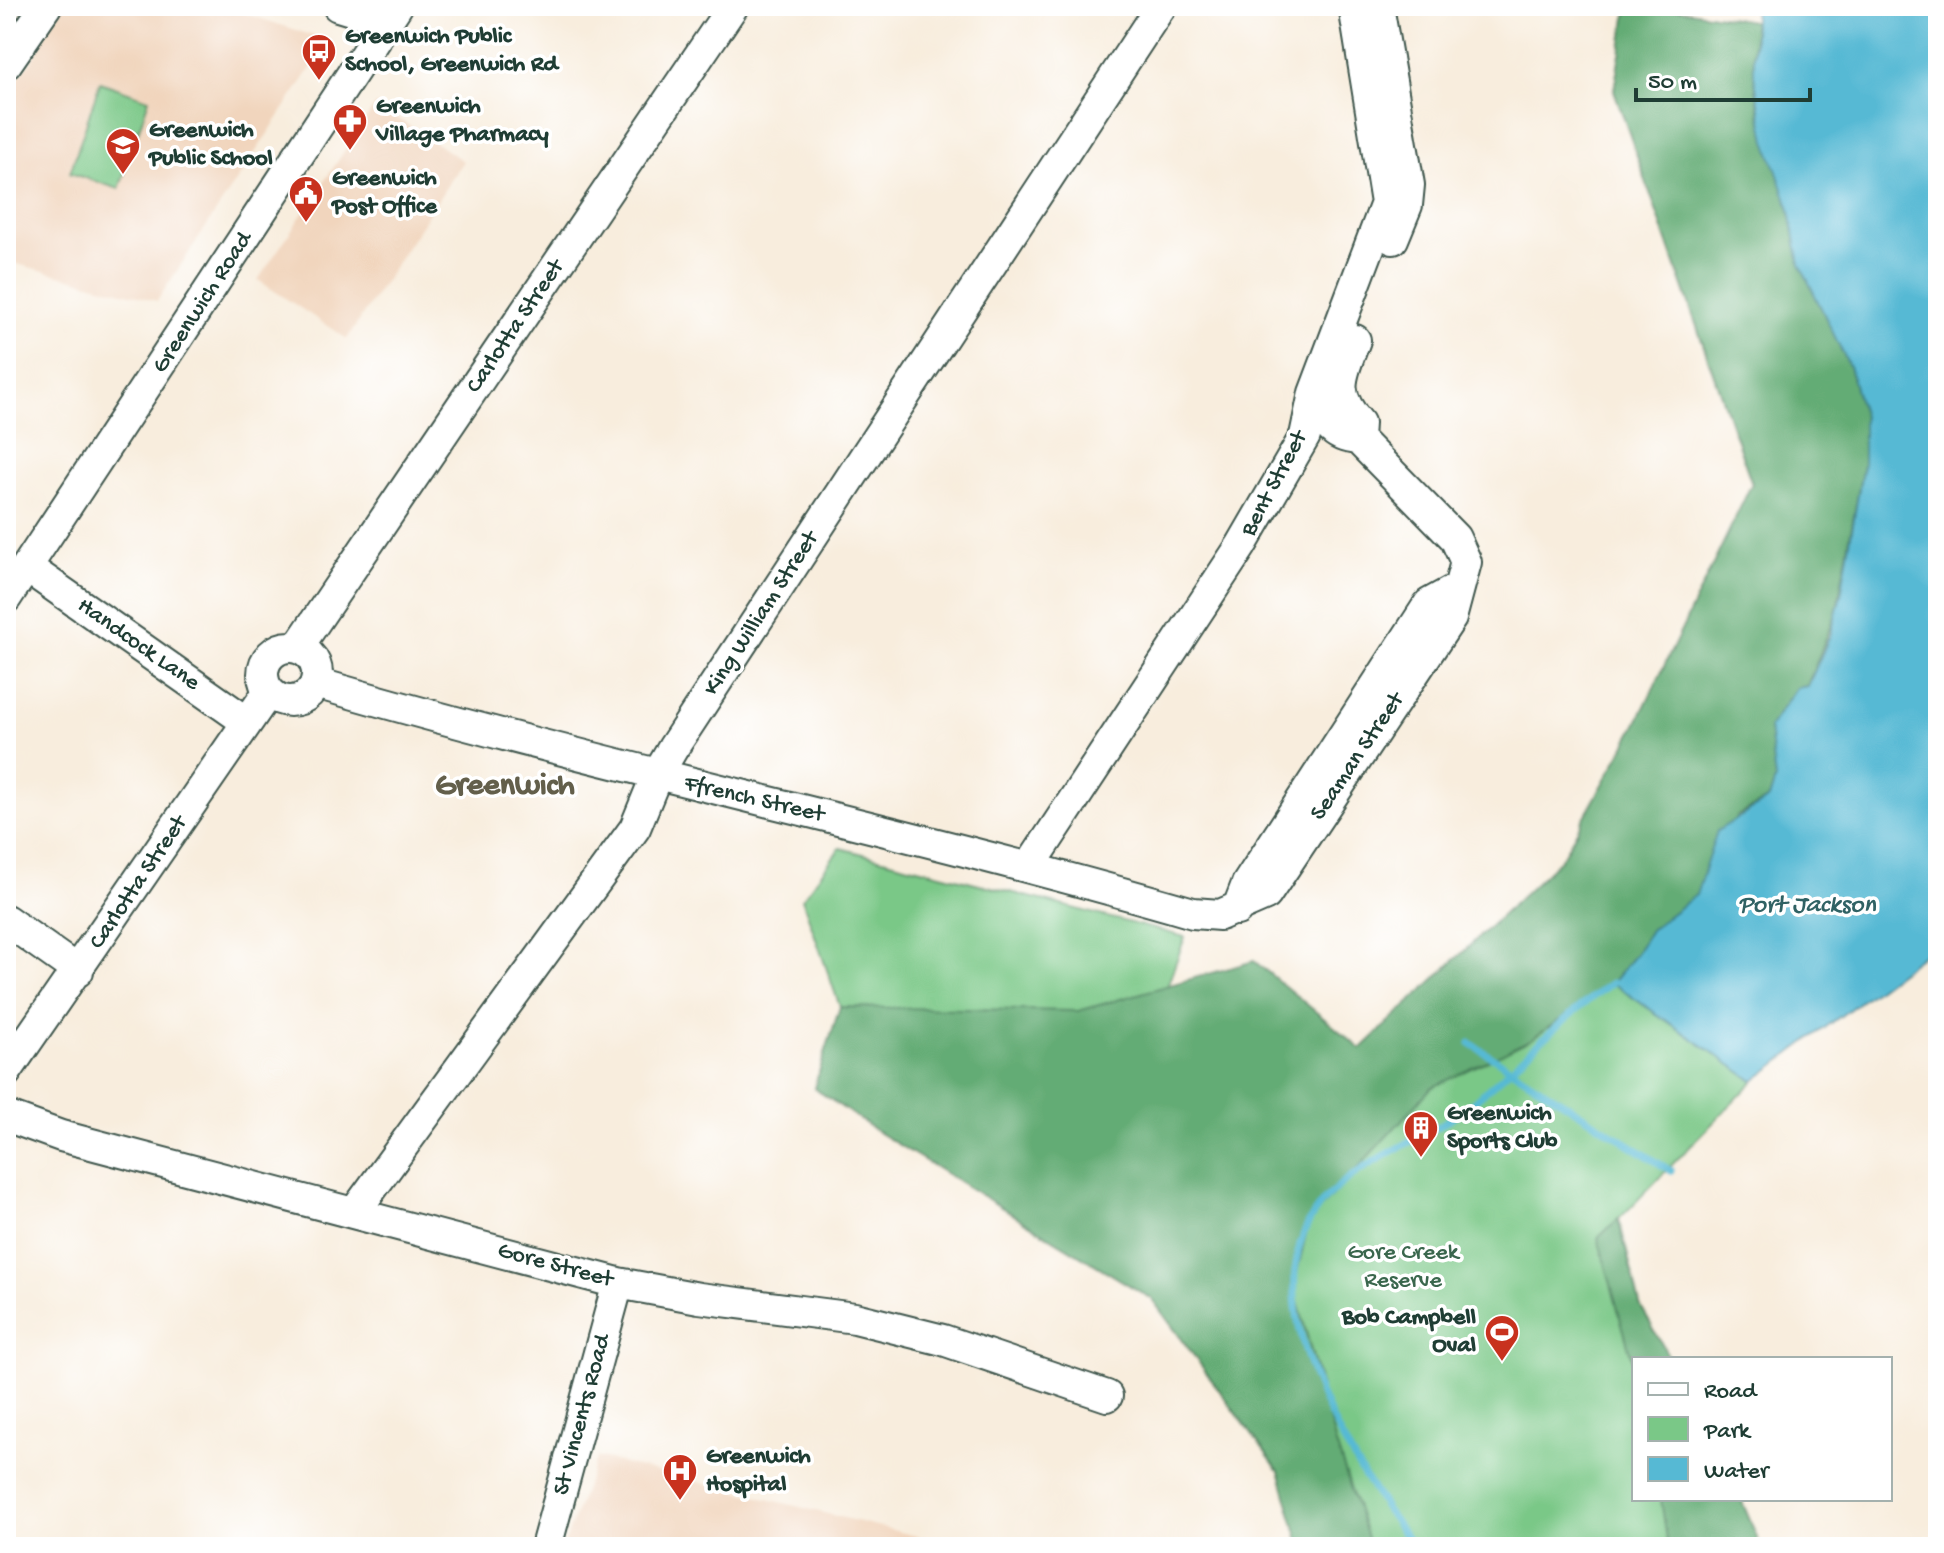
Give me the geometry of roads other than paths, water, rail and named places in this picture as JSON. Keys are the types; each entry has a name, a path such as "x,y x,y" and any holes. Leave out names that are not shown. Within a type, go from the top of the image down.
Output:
{"street":[{"path":"6,64 46,6"},
{"path":"338,6 392,14"},
{"name":"Carlotta Street","path":"298,647 733,6"},
{"name":"King William Street","path":"354,1213 635,828 656,777 1161,6"},
{"name":"Bent Street","path":"1030,866 1241,546 1305,436 1314,393 1386,203 1354,6"},
{"path":"1358,439 1359,423 1345,408 1340,390 1343,374 1407,205 1409,185 1378,6"},
{"name":"Greenwich Road","path":"6,598 392,14"},
{"name":"Seaman Street","path":"1193,913 1220,915 1266,895 1451,618 1466,562 1455,538 1358,439 1341,438 1328,428 1314,393"},
{"name":"Handcock Lane","path":"28,568 247,722"},
{"path":"298,647 313,658 318,674 316,683 300,700 278,698 269,691 263,669 267,658 275,650 298,647"},
{"name":"Ffrench Street","path":"316,683 656,777 1030,866 1193,913"},
{"name":"Carlotta Street","path":"6,1072 269,691"},
{"path":"6,920 78,971"},
{"name":"Gore Street","path":"6,1116 61,1136 618,1283 699,1298 855,1318 943,1340 1107,1396"},
{"name":"St Vincents Road","path":"546,1547 618,1283"}],"water":[{"name":"Port Jackson","path":"1754,6 1938,6 1938,943 1754,1081 1612,983 1650,930 1696,895 1717,831 1769,799 1775,780 1769,727 1796,688 1808,686 1831,633 1841,595 1863,465 1863,417 1849,366 1800,264 1789,206 1766,141 1754,75"}],"waterway":[{"path":"1414,1547 1362,1472 1336,1427 1314,1378 1300,1328 1295,1280 1303,1236 1327,1197 1343,1183 1469,1105 1575,1011 1612,983"},
{"path":"1470,1043 1671,1171"}],"place":[{"name":"Greenwich Public School, Greenwich Rd","path":"319,82"},
{"name":"Greenwich Village Pharmacy","path":"350,152"},
{"name":"Greenwich Public School","path":"123,176"},
{"name":"Greenwich Post Office","path":"306,224"},
{"name":"Greenwich Sports Club","path":"1421,1159"},
{"name":"Bob Campbell Oval","path":"1502,1363"},
{"name":"Greenwich Hospital","path":"680,1502"}],"district":[{"name":"Greenwich","path":"505,787"}],"park label":[{"name":"Gore Creek Reserve","path":"1403,1267"}]}
